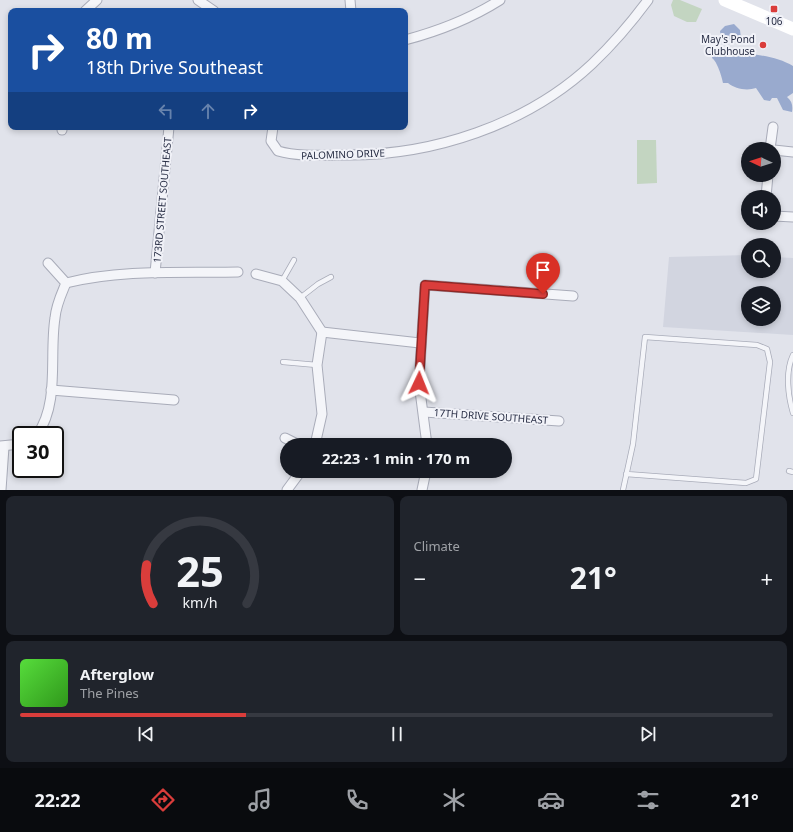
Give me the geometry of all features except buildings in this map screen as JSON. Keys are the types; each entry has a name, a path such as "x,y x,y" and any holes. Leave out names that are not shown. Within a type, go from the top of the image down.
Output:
{"street":[{"path":"88,8 97,0"},
{"path":"198,0 210,8"},
{"path":"408,39 432,33 464,21 499,0"},
{"name":"PALOMINO DRIVE","path":"273,130 271,140 278,152 293,155 366,156 414,150 465,136 513,117 561,89 591,65 620,36 648,0"},
{"path":"725,0 793,29"},
{"path":"771,142 772,127"},
{"name":"173RD STREET SOUTHEAST","path":"155,273 169,130"},
{"path":"781,151 793,152"},
{"path":"781,216 793,217"},
{"path":"48,263 66,283"},
{"path":"66,283 83,279 155,273 238,272"},
{"path":"256,274 282,281 300,298 322,332 317,365 322,414 317,438"},
{"path":"43,426 51,390 54,319 58,302 66,283"},
{"path":"426,438 419,383 420,343 425,285 573,296"},
{"path":"322,332 420,343"},
{"path":"51,390 174,400"},
{"name":"17TH DRIVE SOUTHEAST","path":"424,412 559,421"},
{"path":"1,490 2,447 12,445"},
{"path":"287,490 296,478"},
{"path":"422,490 425,478"}],"lane":[{"path":"282,281 294,260"},
{"path":"300,298 318,284 331,277"},
{"path":"623,490 626,474 633,444 645,337 757,345 767,349 770,362 756,479 746,483 626,474"},
{"path":"793,355 789,374 788,396 793,413"},
{"path":"283,362 317,365"}],"shaded area":[{"path":"741,255 741,278 781,278 781,257 793,258 793,335 663,327 669,257"}],"green space":[{"path":"673,0 680,0 702,9 696,22 687,22 674,16 671,5"},
{"path":"637,140 656,140 657,183 637,184"}],"water":[{"path":"734,24 740,30 741,38 736,42 729,39 726,41 721,38 720,31 725,26"},
{"path":"719,51 747,53 767,57 793,66 793,93 787,97 792,104 792,112 783,110 777,98 772,98 770,101 764,100 756,88 741,89 728,83 723,83 717,66 712,58 713,54"}],"place":[{"name":"106","path":"774,9"},
{"name":"May's Pond Clubhouse","path":"763,45"}],"route":[{"path":"419,383 420,343 425,285 543,294"}]}
